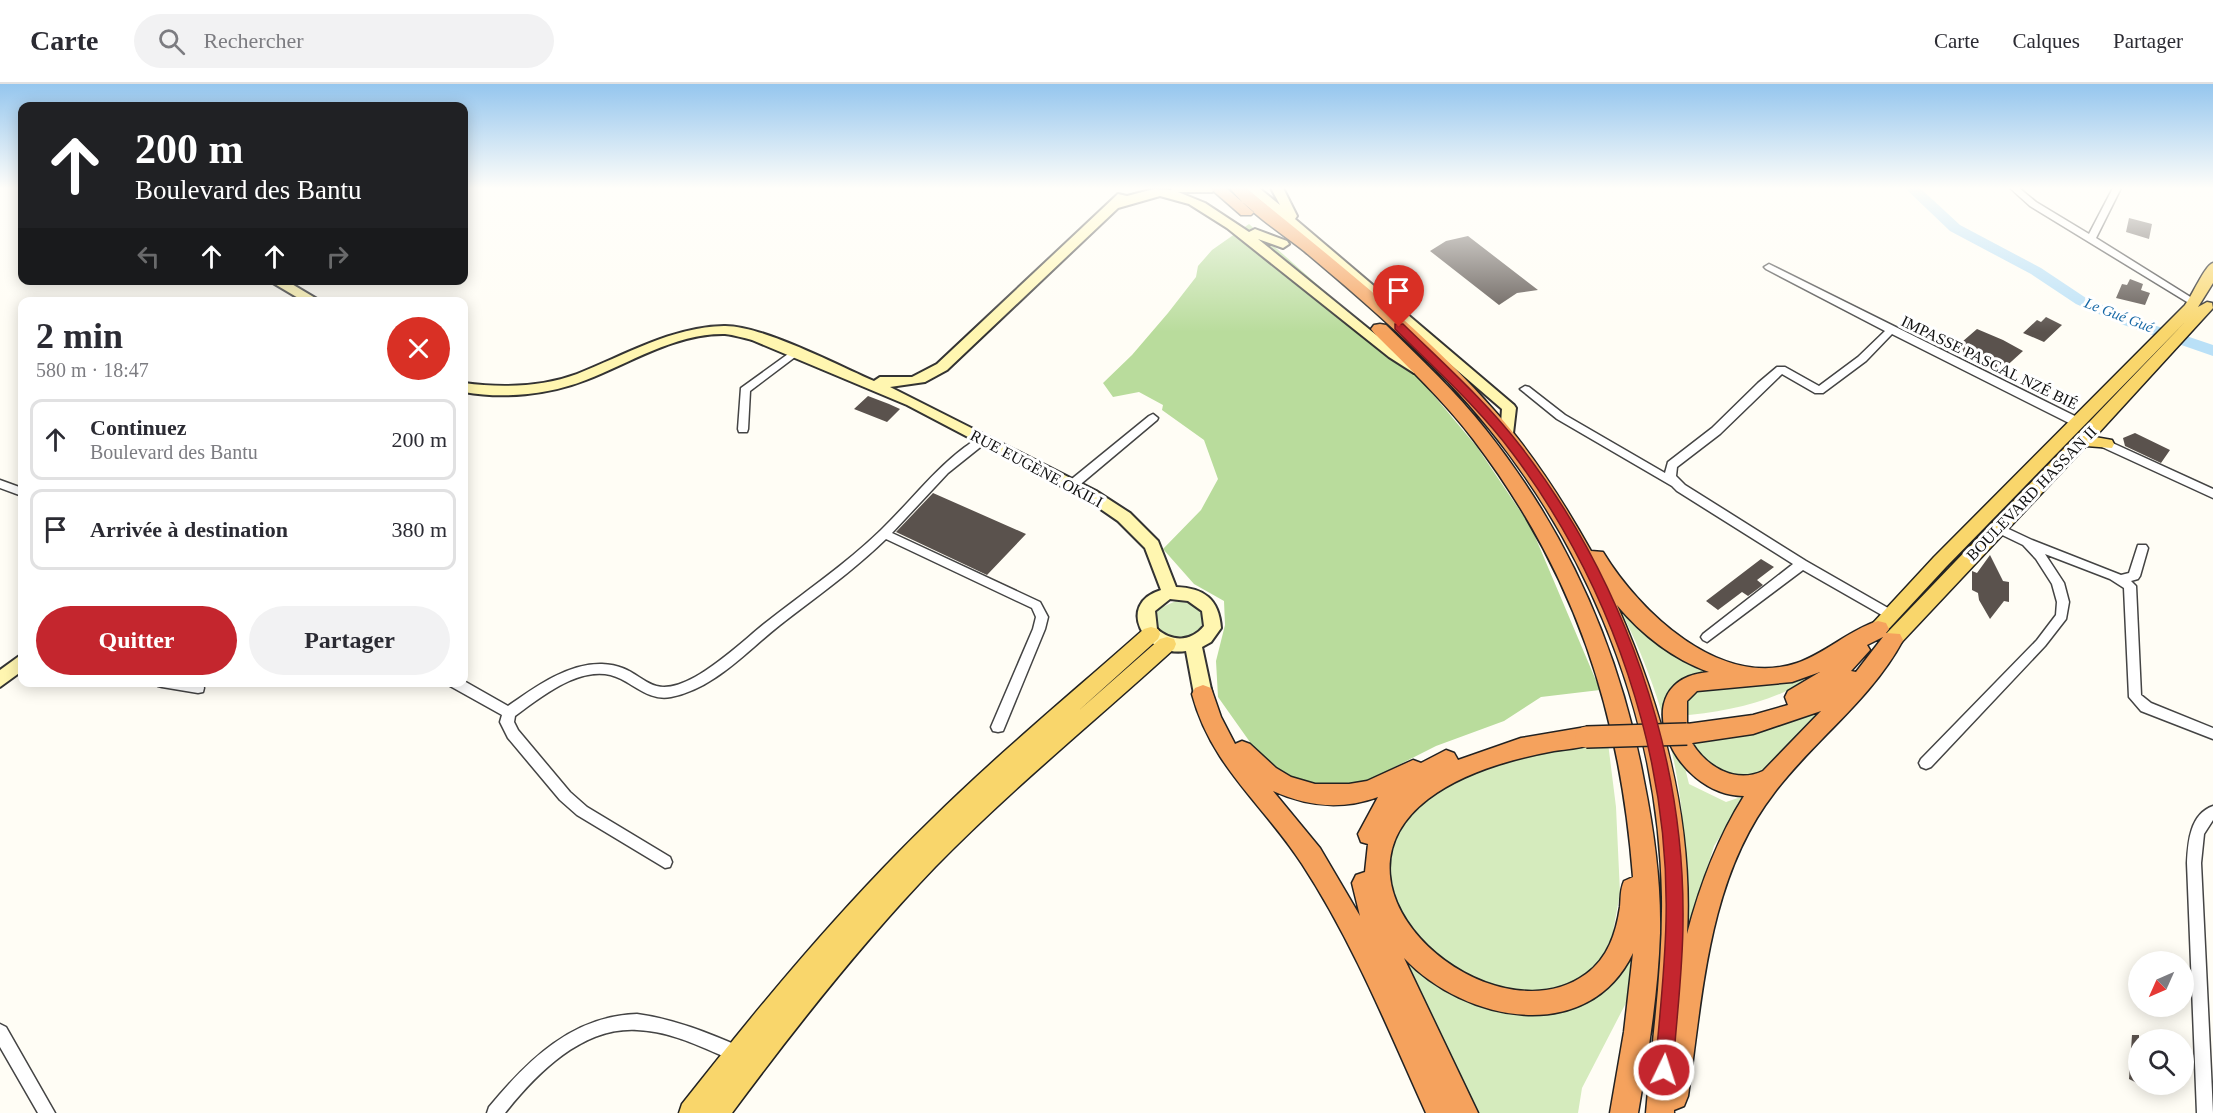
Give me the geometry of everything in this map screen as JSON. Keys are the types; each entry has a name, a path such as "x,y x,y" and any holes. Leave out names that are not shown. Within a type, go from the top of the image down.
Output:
{"highway":[{"path":"1274,236 1374,323 1430,377 1499,459 1551,537 1587,615 1609,677 1624,732 1645,875 1646,950 1640,1020 1624,1113"},
{"path":"1293,236 1433,357 1533,465 1555,493 1623,597 1652,627 1709,662 1752,674 1775,675"},
{"path":"1512,444 1573,538 1607,604 1653,730 1667,803 1675,921 1660,1113"},
{"path":"1773,777 1753,788 1741,787 1723,781 1700,767 1685,751 1673,708 1678,694 1692,683 1792,673 1819,663 1887,628"},
{"path":"1203,694 1254,765 1279,784 1295,790 1332,797 1356,794 1414,769 1514,737 1745,726 1804,709 1850,681 1887,628"},
{"path":"1669,1113 1689,993 1714,880 1735,832 1773,777 1846,699 1887,628"},
{"path":"1203,694 1206,709 1224,745 1310,854 1351,921 1371,959 1440,1113"},
{"path":"1585,732 1473,763 1431,784 1397,814 1383,837 1377,876 1387,910 1408,944 1452,980 1497,1000 1518,1004 1546,1004 1568,998 1589,988 1612,967 1630,927 1634,897 1632,824 1636,802"},
{"path":"1448,759 1420,774 1383,808 1367,844 1364,880 1370,908 1385,946 1464,1113"}],"main road":[{"path":"468,389 493,392 543,387 579,378 665,342 710,331 739,331 867,381 901,384 919,381 949,362 1081,236"},
{"path":"1246,236 1384,349 1430,377"},
{"path":"1261,236 1283,244"},
{"path":"1309,236 1509,408 1512,444"},
{"path":"2163,346 2172,327 2194,303 2213,267"},
{"path":"284,285 306,297"},
{"path":"2163,346 2187,330 2213,297"},
{"name":"BOULEVARD HASSAN II","path":"1887,628 1998,528 2163,346"},
{"name":"RUE EUGÈNE OKILI","path":"867,381 984,438 1108,505 1143,534 1159,558 1170,593"},
{"path":"912,402 913,390 919,381"},
{"path":"2085,431 2106,444"},
{"name":"BOULEVARD HASSAN II","path":"1887,628 1947,555 2085,431"},
{"path":"1181,592 1200,598 1212,612 1214,620 1209,635 1193,645 1159,639 1146,626 1147,609 1152,602 1170,593 1181,592"},
{"path":"691,1113 839,931 916,849 995,773 1159,639"},
{"path":"717,1113 822,979 927,861 1159,639"},
{"path":"1193,645 1203,694"},
{"path":"0,680 18,665"}],"street":[{"path":"2086,236 2194,303"},
{"name":"IMPASSE PASCAL NZÉ BIÉ","path":"1769,267 2085,431"},
{"path":"1674,482 1669,472 1672,465 1716,431 1781,369 1819,391 1862,359 1889,329"},
{"path":"743,429 745,390 795,352"},
{"path":"1526,389 1561,417 1674,482 1802,564 1887,628"},
{"path":"1072,485 1153,418"},
{"path":"665,862 582,811 565,796 513,734 507,722 509,713 549,687 585,671 599,669 618,671 646,690 661,693 678,691 700,679 738,653 885,534 946,469 984,438"},
{"path":"2106,444 2213,494"},
{"path":"0,483 18,490"},
{"path":"1998,528 2027,542 2122,579 2130,586 2135,697 2146,707 2213,734"},
{"path":"885,534 1036,605 1042,617 998,727"},
{"path":"1926,763 2060,620 2063,603 2058,583 2027,542"},
{"path":"2122,579 2134,576 2142,548"},
{"path":"1707,637 1802,564"},
{"path":"192,687 198,688"},
{"path":"463,687 509,713"},
{"path":"2205,1113 2194,863 2198,834 2206,815 2213,812"},
{"path":"495,1113 527,1076 554,1053 572,1041 607,1026 636,1022 714,1044 737,1054"},
{"path":"0,1032 47,1113"}],"green space":[{"path":"1232,236 1263,236 1410,367 1477,447 1531,527 1600,690 1541,697 1504,721 1436,746 1357,786 1319,787 1281,774 1257,752 1218,697 1216,661 1225,625 1224,601 1194,584 1163,549 1201,510 1218,479 1204,440 1162,410 1163,405 1139,392 1113,397 1103,383 1132,355 1168,313 1196,277 1198,266 1212,250"},
{"path":"1609,589 1734,676 1686,681 1684,764 1689,784 1726,802 1747,795 1714,846 1700,891 1685,964 1684,832 1673,755 1647,670 1636,642"},
{"path":"1176,601 1193,604 1203,616 1201,630 1185,637 1167,636 1160,632 1155,619 1158,609"},
{"path":"1822,671 1789,690 1753,703 1716,712 1678,716 1692,690 1803,678"},
{"path":"1836,699 1762,778 1717,774 1684,741"},
{"path":"1608,743 1616,807 1620,893 1612,937 1601,959 1585,977 1546,994 1484,990 1402,928 1382,854 1397,823 1457,776 1551,746"},
{"path":"1392,933 1482,1006 1614,980 1635,947 1627,1001 1582,1088 1578,1113 1473,1113"}],"building":[{"path":"1468,236 1538,290 1517,293 1499,305 1430,251 1446,241"},
{"path":"2130,279 2143,284 2141,290 2150,293 2145,305 2116,298 2122,284 2127,285"},
{"path":"2046,317 2062,325 2044,342 2023,333 2037,320 2041,322"},
{"path":"1977,329 2023,351 2001,371 1955,348"},
{"path":"868,396 900,409 887,422 854,409"},
{"path":"2135,433 2170,450 2161,463 2125,446 2123,438"},
{"path":"933,493 1026,534 987,575 896,532"},
{"path":"1990,555 2003,581 2009,582 2009,602 2004,601 1990,619 1979,600 1978,593 1972,590 1972,571 1977,573"},
{"path":"1761,559 1774,567 1757,580 1763,585 1748,596 1742,592 1718,610 1706,601"}],"waterway":[{"name":"Le Gué Gué","path":"1970,236 2036,271 2081,301 2127,321 2213,351"}],"route":[{"path":"1399,327 1461,385 1518,451 1543,487 1580,550 1607,604 1649,715 1658,750 1667,803 1675,921 1664,1070"}]}
